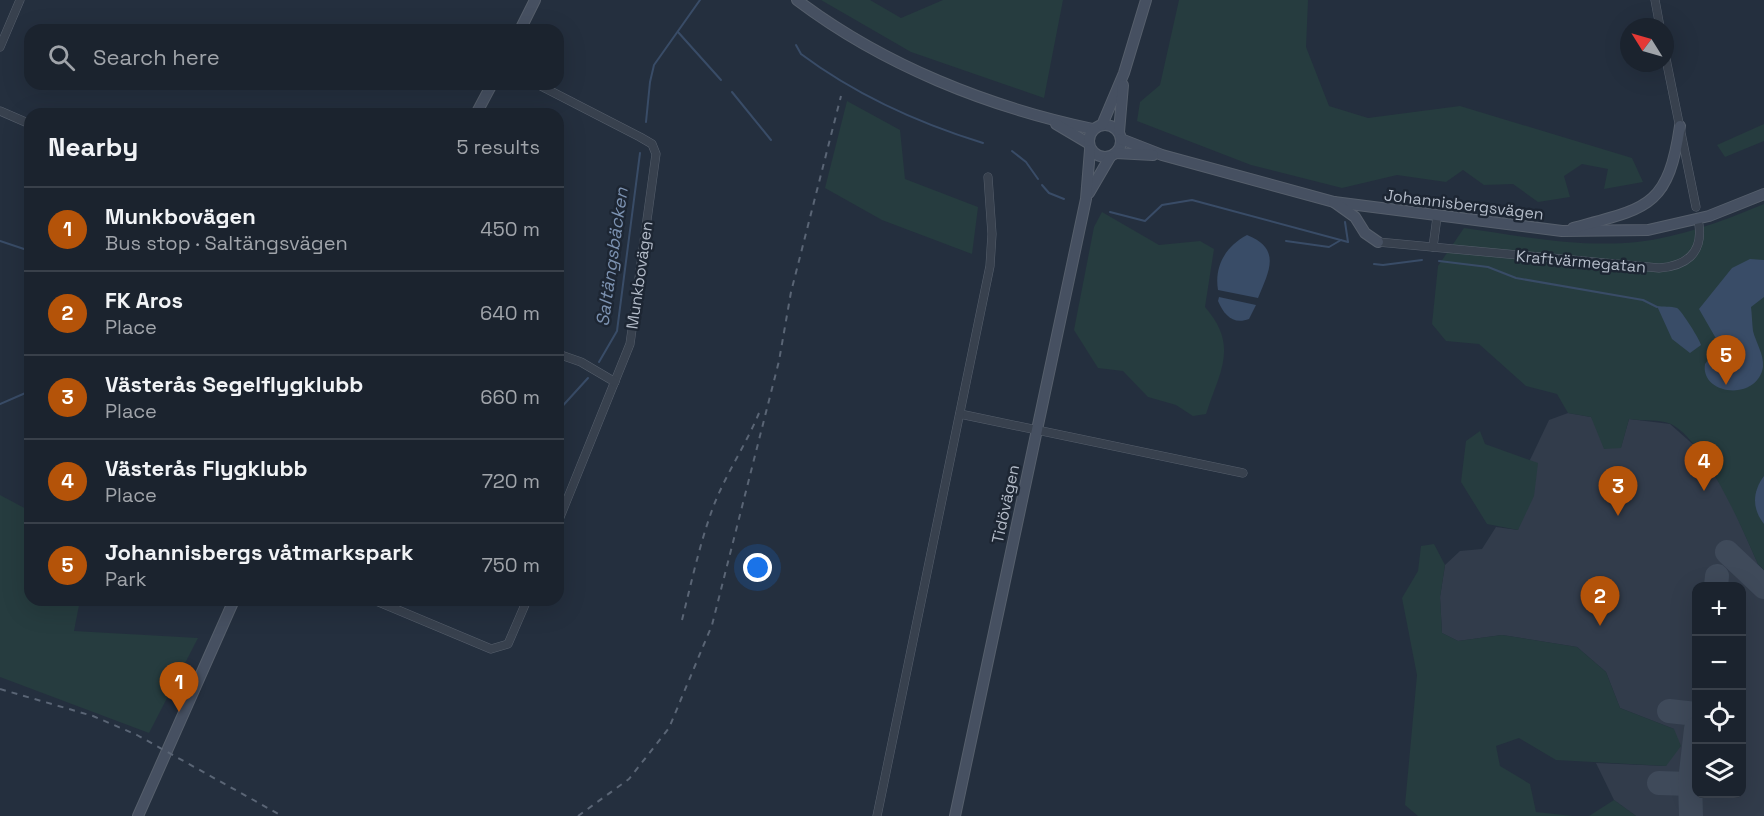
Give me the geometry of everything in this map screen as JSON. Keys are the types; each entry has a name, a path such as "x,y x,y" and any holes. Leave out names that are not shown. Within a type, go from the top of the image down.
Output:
{"main road":[{"path":"523,24 536,0"},
{"path":"797,0 833,26 904,64 958,89 1048,119 1098,127 1114,127 1120,136"},
{"path":"1089,146 1124,73 1146,0"},
{"path":"1048,119 1103,158 1113,155 1120,136 1124,73"},
{"path":"479,108 489,90"},
{"path":"1562,231 1621,215 1647,204 1663,188 1670,175 1680,126"},
{"name":"Johannisbergsvägen","path":"1120,136 1162,155 1334,202 1437,217 1562,231 1648,230 1709,216 1764,194"},
{"name":"Tidövägen","path":"955,816 1086,199 1089,146"},
{"name":"Johannisbergsvägen","path":"1113,155 1162,155"},
{"name":"Tidövägen","path":"1086,199 1113,155"},
{"path":"1334,202 1355,217 1365,233 1378,242"},
{"path":"138,816 231,606"}],"street":[{"path":"0,47 20,0"},
{"path":"1655,0 1658,18"},
{"path":"1669,72 1696,207"},
{"name":"Munkbovägen","path":"549,90 652,144 656,154 630,344 564,507"},
{"path":"0,111 24,121"},
{"path":"877,816 992,254 988,177"},
{"path":"1433,247 1437,217"},
{"name":"Kraftvärmegatan","path":"1378,242 1659,268 1677,266 1691,258 1701,238 1699,225"},
{"path":"564,356 581,362 615,382"},
{"path":"960,414 1243,473"},
{"path":"388,606 491,650 508,644 524,606"}],"shaded area":[{"path":"1568,413 1591,417 1621,447 1629,419 1670,424 1696,447 1728,496 1758,564 1764,570 1764,816 1636,816 1614,800 1596,763 1666,766 1674,729 1620,708 1606,672 1577,647 1502,635 1458,641 1442,633 1440,597 1445,565 1460,551 1482,549 1496,527 1518,530 1529,462 1549,420"}],"green space":[{"path":"821,0 870,0 901,18 943,0 1063,0 1044,98 911,52"},
{"path":"1179,0 1308,0 1306,47 1329,106 1368,118 1460,106 1632,158 1643,182 1604,189 1608,169 1582,164 1564,176 1570,197 1538,202 1513,184 1484,185 1463,170 1446,182 1397,175 1342,188 1251,165 1137,121 1140,102 1160,85"},
{"path":"847,101 900,130 905,179 978,207 972,254 882,220 825,188"},
{"path":"1764,124 1764,141 1725,157 1717,145"},
{"path":"1764,204 1764,570 1758,564 1733,509 1710,467 1684,434 1671,424 1662,421 1629,419 1621,448 1604,449 1591,417 1568,413 1557,394 1526,386 1479,344 1446,341 1432,324 1438,266 1464,228 1572,242 1637,242 1702,228"},
{"path":"1102,212 1159,245 1200,241 1214,249 1205,307 1221,334 1224,359 1206,414 1193,416 1176,405 1148,397 1123,371 1098,368 1074,330 1094,227"},
{"path":"1480,431 1485,444 1538,463 1534,496 1518,530 1487,524 1461,482 1466,441"},
{"path":"0,495 24,508 24,606 79,606 74,631 198,638 149,733 0,677"},
{"path":"1434,544 1445,565 1440,597 1442,633 1458,641 1502,635 1577,647 1606,672 1620,708 1674,729 1681,746 1666,766 1556,760 1519,738 1496,746 1500,766 1530,784 1536,812 1573,816 1418,816 1405,805 1417,675 1402,598 1418,571 1421,546"},
{"path":"1614,800 1636,816 1589,816"}],"water":[{"path":"1247,235 1265,247 1269,254 1269,270 1258,298 1218,290 1218,273 1223,258 1233,245"},
{"path":"1750,259 1764,260 1764,297 1751,307 1753,331 1761,353 1763,367 1759,378 1751,386 1741,390 1730,390 1720,388 1711,382 1706,374 1705,364 1715,351 1718,342 1699,309 1732,268"},
{"path":"1219,297 1256,305 1249,319 1238,321 1230,318 1223,311 1218,301"},
{"path":"1657,306 1677,308 1701,345 1690,353 1672,339"},
{"path":"1764,476 1764,524 1757,512 1755,500 1757,488"}],"waterway":[{"name":"Saltängsbäcken","path":"646,122 654,65 700,0"},
{"name":"Saltängsbäcken","path":"678,32 721,80"},
{"path":"796,45 801,54 866,95 911,117 983,143"},
{"name":"Saltängsbäcken","path":"732,92 771,140"},
{"path":"1012,151 1026,162 1038,179"},
{"name":"Saltängsbäcken","path":"599,362 617,331 640,153"},
{"path":"1042,185 1049,193 1064,199"},
{"path":"1110,212 1145,221 1162,205 1192,200 1348,242"},
{"path":"1345,222 1348,242"},
{"path":"1286,241 1329,247 1341,240"},
{"name":"Saltängsbäcken","path":"0,241 24,249"},
{"path":"1374,264 1422,260"},
{"path":"1439,261 1488,267 1516,278 1643,300 1657,307"},
{"name":"Saltängsbäcken","path":"564,404 588,378"},
{"path":"0,404 24,394"}],"taxiway":[{"path":"1727,552 1764,587"},
{"path":"1716,582 1717,576"},
{"path":"1669,711 1692,714"},
{"path":"1691,816 1690,781 1694,744"},
{"path":"1659,783 1690,784"}],"railway":[{"path":"578,816 629,779 669,728 712,625 779,361 791,292 841,96"},
{"path":"682,620 711,513 759,413"},
{"path":"0,689 93,716 137,735 282,816"}],"place":[{"name":"Johannisbergs våtmarkspark","path":"1726,385"},
{"name":"Västerås Flygklubb","path":"1704,491"},
{"name":"Västerås Segelflygklubb","path":"1618,516"},
{"name":"FK Aros","path":"1600,626"},
{"name":"Munkbovägen","path":"179,712"}]}
